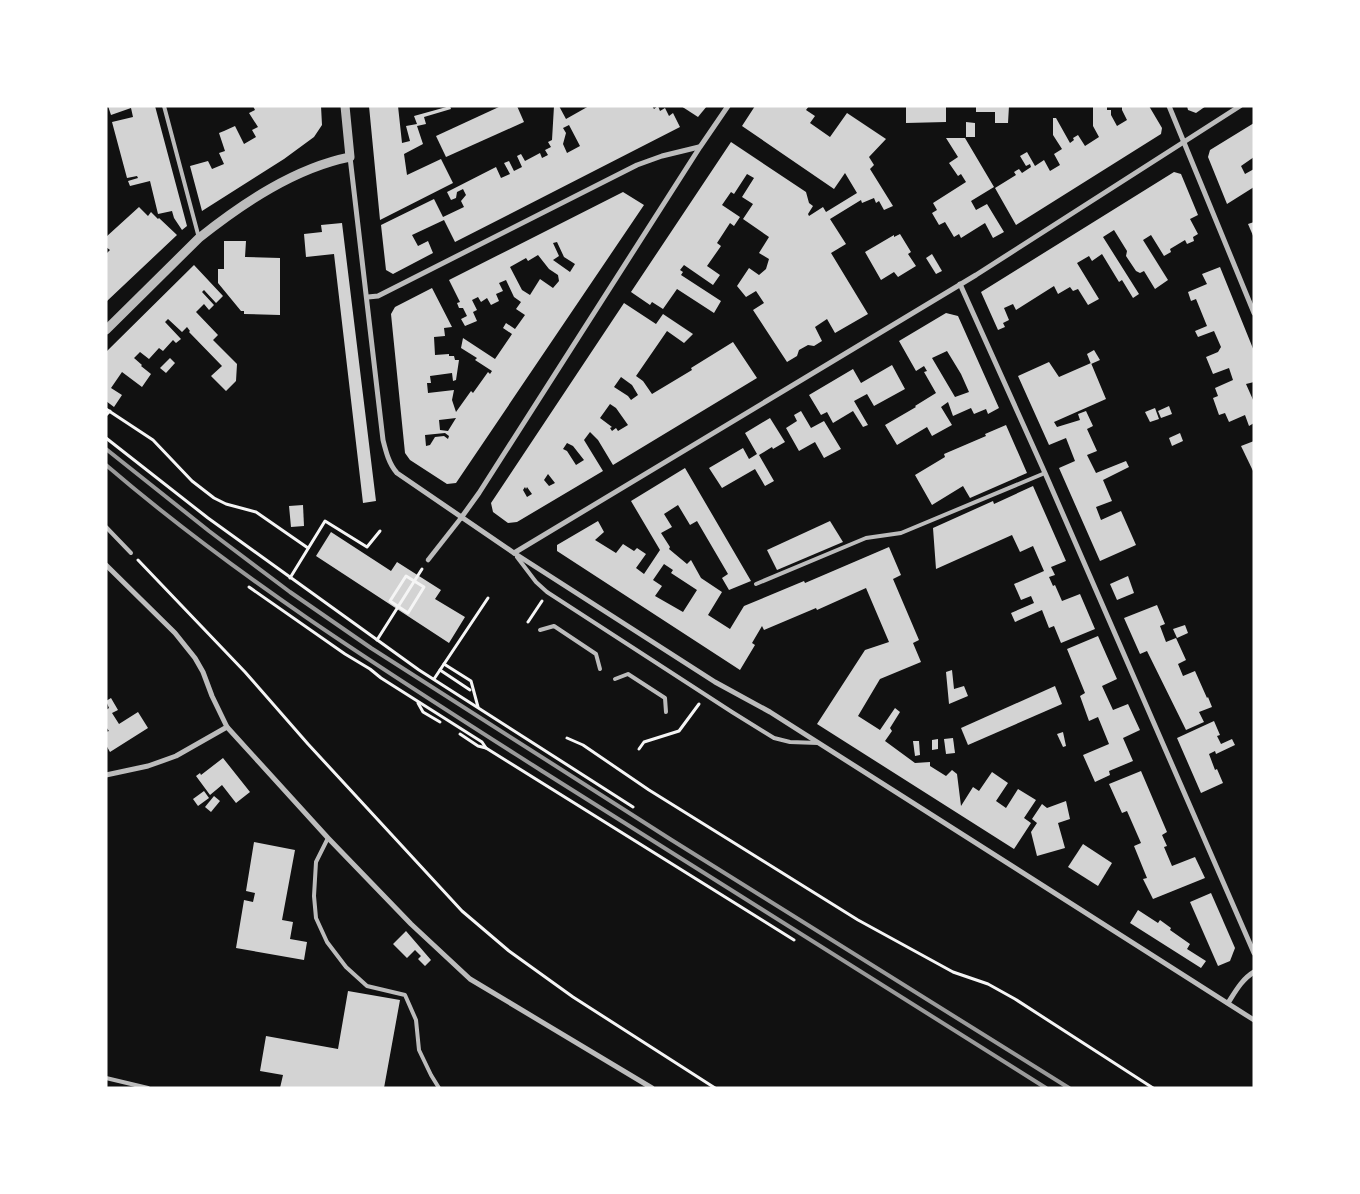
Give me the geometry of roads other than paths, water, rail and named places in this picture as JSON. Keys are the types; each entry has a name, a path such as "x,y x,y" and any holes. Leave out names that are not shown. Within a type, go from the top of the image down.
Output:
{"street":[{"path":"345,106 383,440 392,468 461,518 715,682 764,709 1254,1020"},
{"path":"428,560 479,493 728,106"},
{"path":"1169,106 1254,313"},
{"path":"514,553 960,284 1240,106"},
{"path":"368,298 378,296 637,165 662,156 700,147"},
{"path":"106,330 200,238 242,206 287,180 313,168 350,157"},
{"path":"960,284 1254,953"},
{"path":"106,565 169,626 195,658 227,727 328,838 411,924 470,979 652,1088"},
{"path":"106,775 148,766 176,756 227,727"},
{"path":"1228,1003 1240,985 1254,972"}],"lane":[{"path":"164,106 200,238"},
{"path":"756,584 866,538 901,533 1044,472"},
{"path":"106,527 131,553"},
{"path":"514,553 536,582 547,592 705,695 774,738 790,742 818,743"},
{"path":"540,630 554,626 596,654 600,669"},
{"path":"615,678 628,674 665,698 666,712"},
{"path":"328,838 316,862 314,896 316,918 327,942 346,966 367,986 404,996 416,1020 419,1050 431,1076 440,1088"},
{"path":"106,1078 148,1088"}],"railway":[{"path":"106,449 209,531 290,592 371,648 670,839 1069,1088"},
{"path":"106,465 157,508 264,588 374,663 1046,1088"}]}
